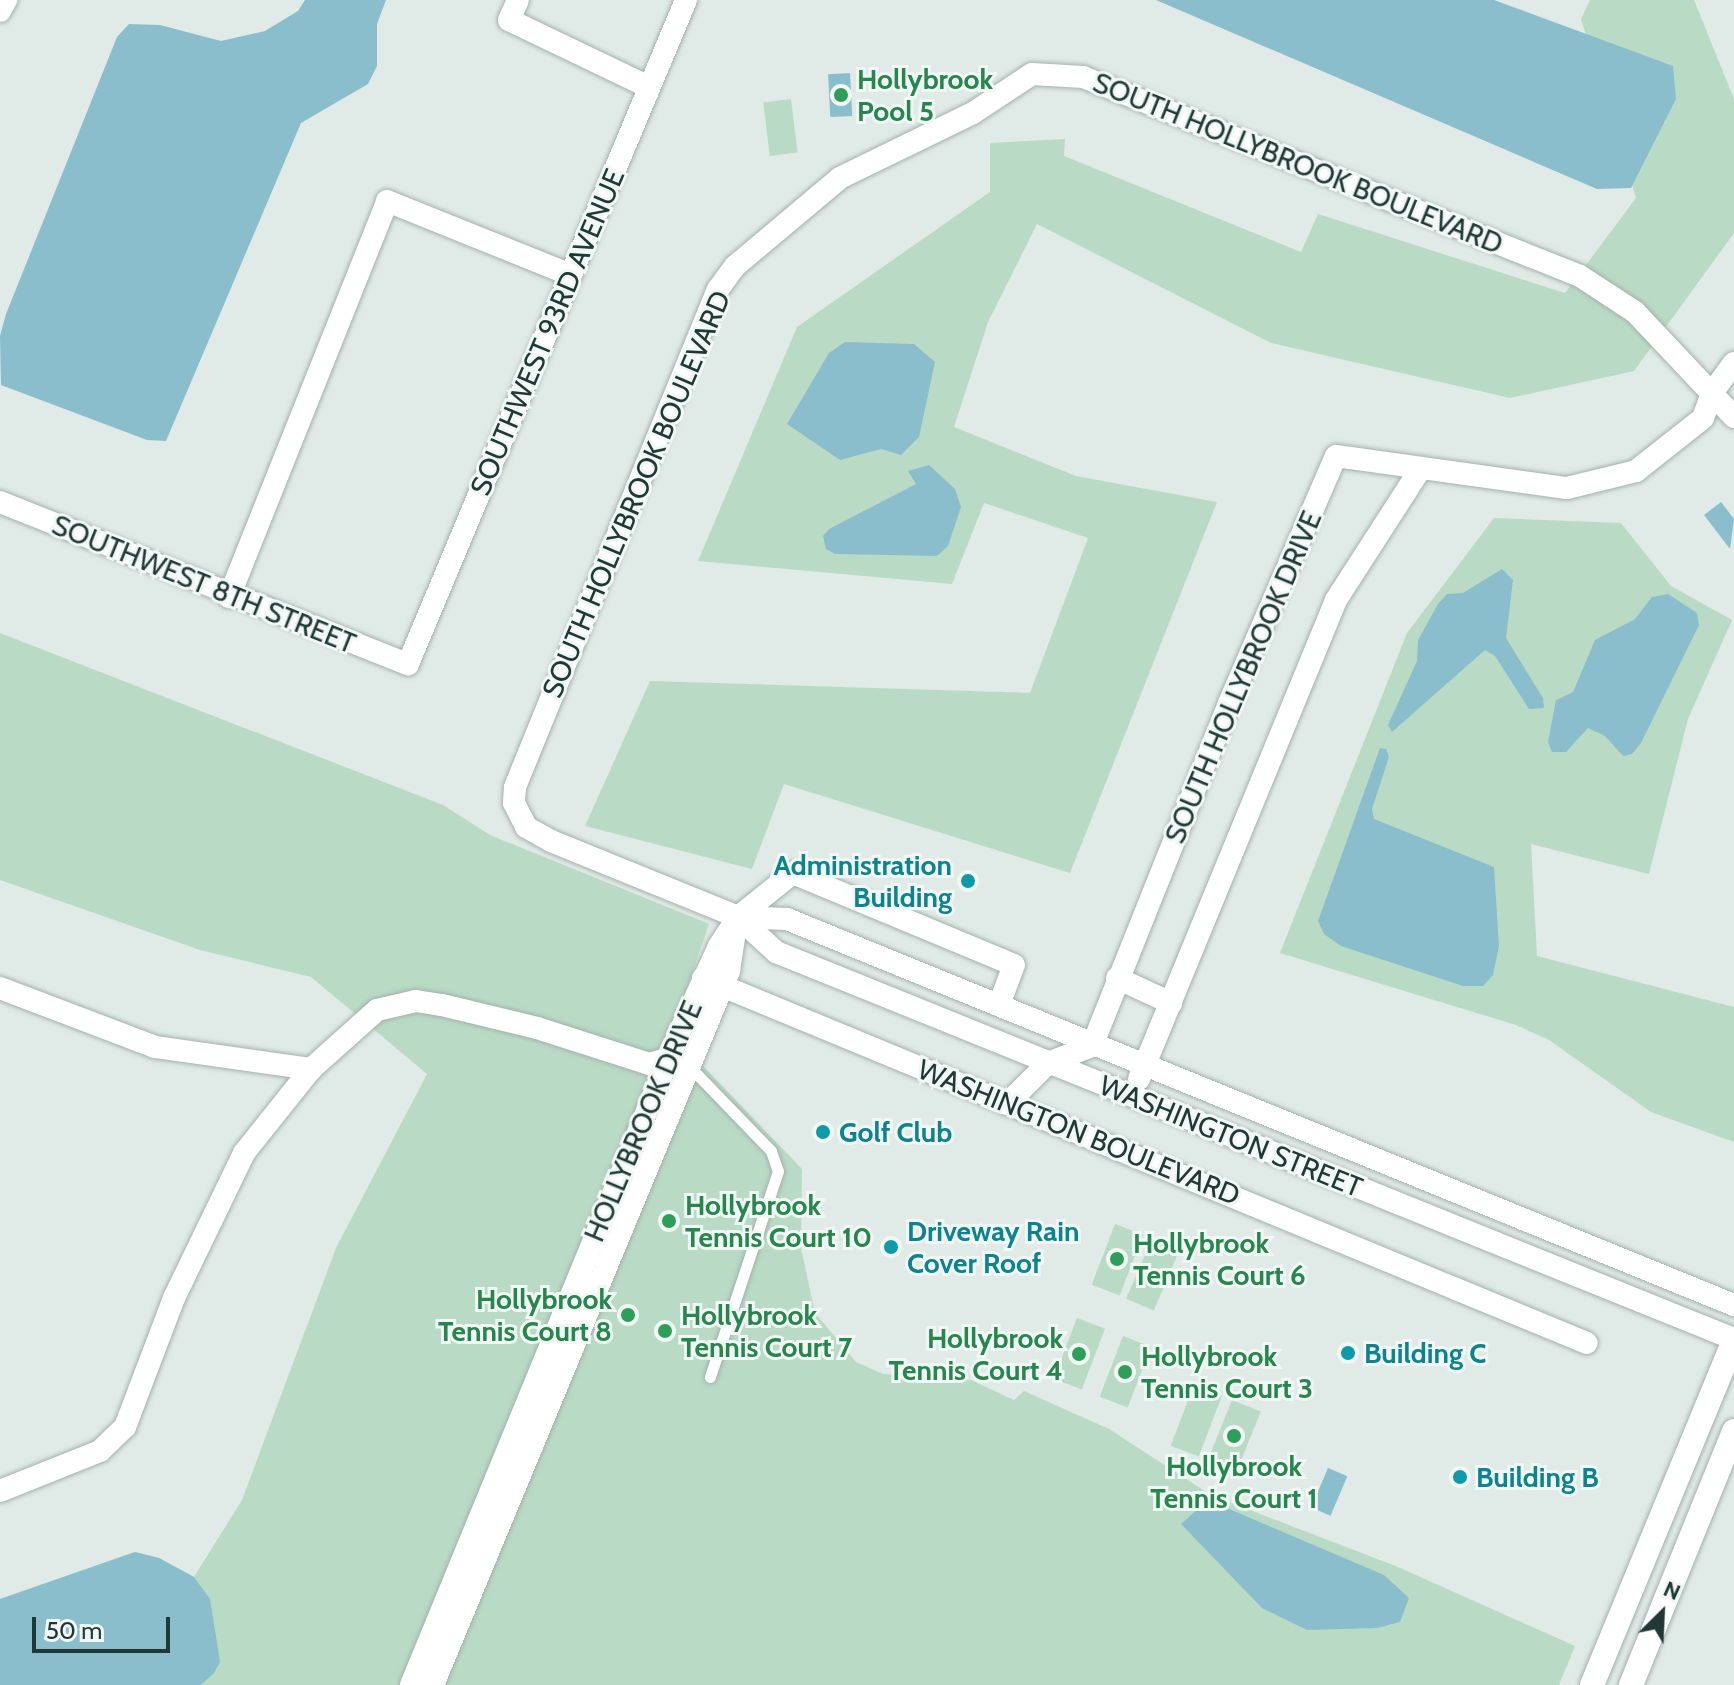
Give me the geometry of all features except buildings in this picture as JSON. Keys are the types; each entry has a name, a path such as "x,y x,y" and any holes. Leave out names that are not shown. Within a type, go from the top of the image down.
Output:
{"main road":[{"path":"1592,1685 1734,1340"},
{"path":"1631,1685 1734,1431"}],"street":[{"path":"0,11 6,0"},
{"name":"SOUTHWEST 93RD AVENUE","path":"408,664 686,0"},
{"path":"514,10 649,87"},
{"name":"SOUTH HOLLYBROOK BOULEVARD","path":"517,815 515,787 718,289 735,266 840,178 973,113 1032,74 1083,77 1580,276 1635,312 1734,417"},
{"path":"229,597 387,201 571,275"},
{"name":"SOUTH HOLLYBROOK DRIVE","path":"1092,1046 1117,978 1336,456 1567,488 1636,471 1703,418 1712,393 1734,363"},
{"name":"SOUTH HOLLYBROOK DRIVE","path":"1132,1095 1336,600 1421,468"},
{"name":"SOUTHWEST 8TH STREET","path":"0,502 229,597 408,664"},
{"name":"WASHINGTON STREET","path":"517,815 551,841 738,917 787,919 1144,1068 1173,1074 1734,1305"},
{"name":"HOLLYBROOK DRIVE","path":"411,1685 679,1062 738,917 793,873 1014,965 999,1005"},
{"name":"WASHINGTON STREET","path":"738,917 776,952 1734,1340"},
{"path":"1117,978 1171,1003"},
{"name":"WASHINGTON BOULEVARD","path":"713,982 1587,1343"},
{"path":"0,988 155,1047 311,1069"},
{"path":"0,1491 100,1451 125,1427 174,1298 244,1153 311,1069 363,1019 395,1003 416,1001 488,1014 650,1064 679,1062"},
{"path":"1007,1104 1048,1063 1092,1046"},
{"name":"HOLLYBROOK DRIVE","path":"433,1685 679,1062"},
{"path":"1577,1276 1588,1247"}],"lane":[{"path":"679,1062 771,1151 778,1171 710,1377"}],"green space":[{"path":"1590,0 1694,0 1734,99 1734,233 1634,371 1510,398 1271,343 1037,224 988,322 954,427 1076,476 1217,502 1070,873 784,784 752,869 585,826 650,681 1030,693 1088,538 984,503 952,584 698,561 797,327 990,192 990,143 1065,139 1064,156 1301,252 1318,214 1565,293 1636,198 1581,19"},
{"path":"791,99 798,153 770,156 763,102"},
{"path":"1494,518 1621,523 1671,586 1732,620 1688,719 1649,874 1531,844 1537,956 1734,1007 1734,1142 1651,1112 1549,1040 1516,1025 1280,953 1407,633"},
{"path":"0,633 443,805 490,835 709,924 670,1039 673,1048 701,1064 802,1169 801,1248 815,1313 856,1362 883,1374 971,1380 1014,1400 1024,1391 1109,1429 1211,1495 1398,1567 1575,1646 1559,1685 0,1685 0,1599 135,1552 159,1558 194,1577 242,1500 336,1248 427,1074 311,977 200,950 0,880"},
{"name":"Hollybrook Tennis Court 6","path":"1115,1224 1143,1235 1120,1295 1092,1285"},
{"path":"1152,1238 1180,1250 1154,1310 1126,1299"},
{"name":"Hollybrook Tennis Court 4","path":"1077,1318 1105,1329 1082,1389 1054,1379"},
{"name":"Hollybrook Tennis Court 3","path":"1123,1336 1151,1347 1128,1407 1100,1397"},
{"path":"1194,1385 1222,1396 1199,1456 1171,1446"},
{"name":"Hollybrook Tennis Court 1","path":"1232,1400 1261,1412 1236,1473 1207,1461"}],"water":[{"path":"305,0 386,0 377,24 377,66 368,84 301,123 166,441 147,440 1,385 0,336 6,314 117,37 129,24 160,25 221,41 265,31 298,11"},
{"path":"1156,0 1494,0 1673,66 1676,99 1631,188 1597,189"},
{"name":"Hollybrook Pool 5","path":"850,73 852,116 830,117 828,74"},
{"path":"845,342 914,344 935,362 919,437 901,455 881,449 840,460 787,424 829,353"},
{"path":"929,465 955,489 961,507 948,546 937,556 835,554 826,549 823,536 829,529 916,484 908,471"},
{"path":"1721,502 1734,519 1730,549 1704,515"},
{"path":"1502,569 1513,580 1506,638 1543,698 1544,708 1529,709 1495,656 1485,650 1392,732 1388,725 1417,661 1418,640 1438,604 1447,594 1463,593"},
{"path":"1668,594 1697,613 1699,625 1641,743 1632,754 1623,756 1605,736 1588,728 1566,752 1552,752 1548,742 1556,700 1573,692 1595,640 1635,619 1652,597"},
{"path":"1380,748 1386,749 1389,757 1372,809 1374,819 1494,867 1499,946 1493,975 1483,986 1463,986 1341,946 1324,934 1318,921"},
{"path":"1328,1468 1347,1476 1331,1516 1311,1508"},
{"path":"1208,1500 1384,1575 1409,1598 1400,1622 1377,1628 1307,1630 1262,1608 1181,1524"},
{"path":"135,1552 159,1558 194,1577 210,1599 220,1662 214,1673 201,1685 0,1685 0,1599"}],"place":[{"name":"Hollybrook Pool 5","path":"841,95"},
{"name":"Administration Building","path":"968,881"},
{"name":"Golf Club","path":"823,1132"},
{"name":"Hollybrook Tennis Court 10","path":"669,1221"},
{"name":"Driveway Rain Cover Roof","path":"891,1247"},
{"name":"Hollybrook Tennis Court 6","path":"1117,1259"},
{"name":"Hollybrook Tennis Court 8","path":"628,1315"},
{"name":"Hollybrook Tennis Court 7","path":"665,1331"},
{"name":"Building C","path":"1348,1353"},
{"name":"Hollybrook Tennis Court 4","path":"1079,1354"},
{"name":"Hollybrook Tennis Court 3","path":"1125,1372"},
{"name":"Hollybrook Tennis Court 1","path":"1234,1436"},
{"name":"Building B","path":"1460,1477"}]}
